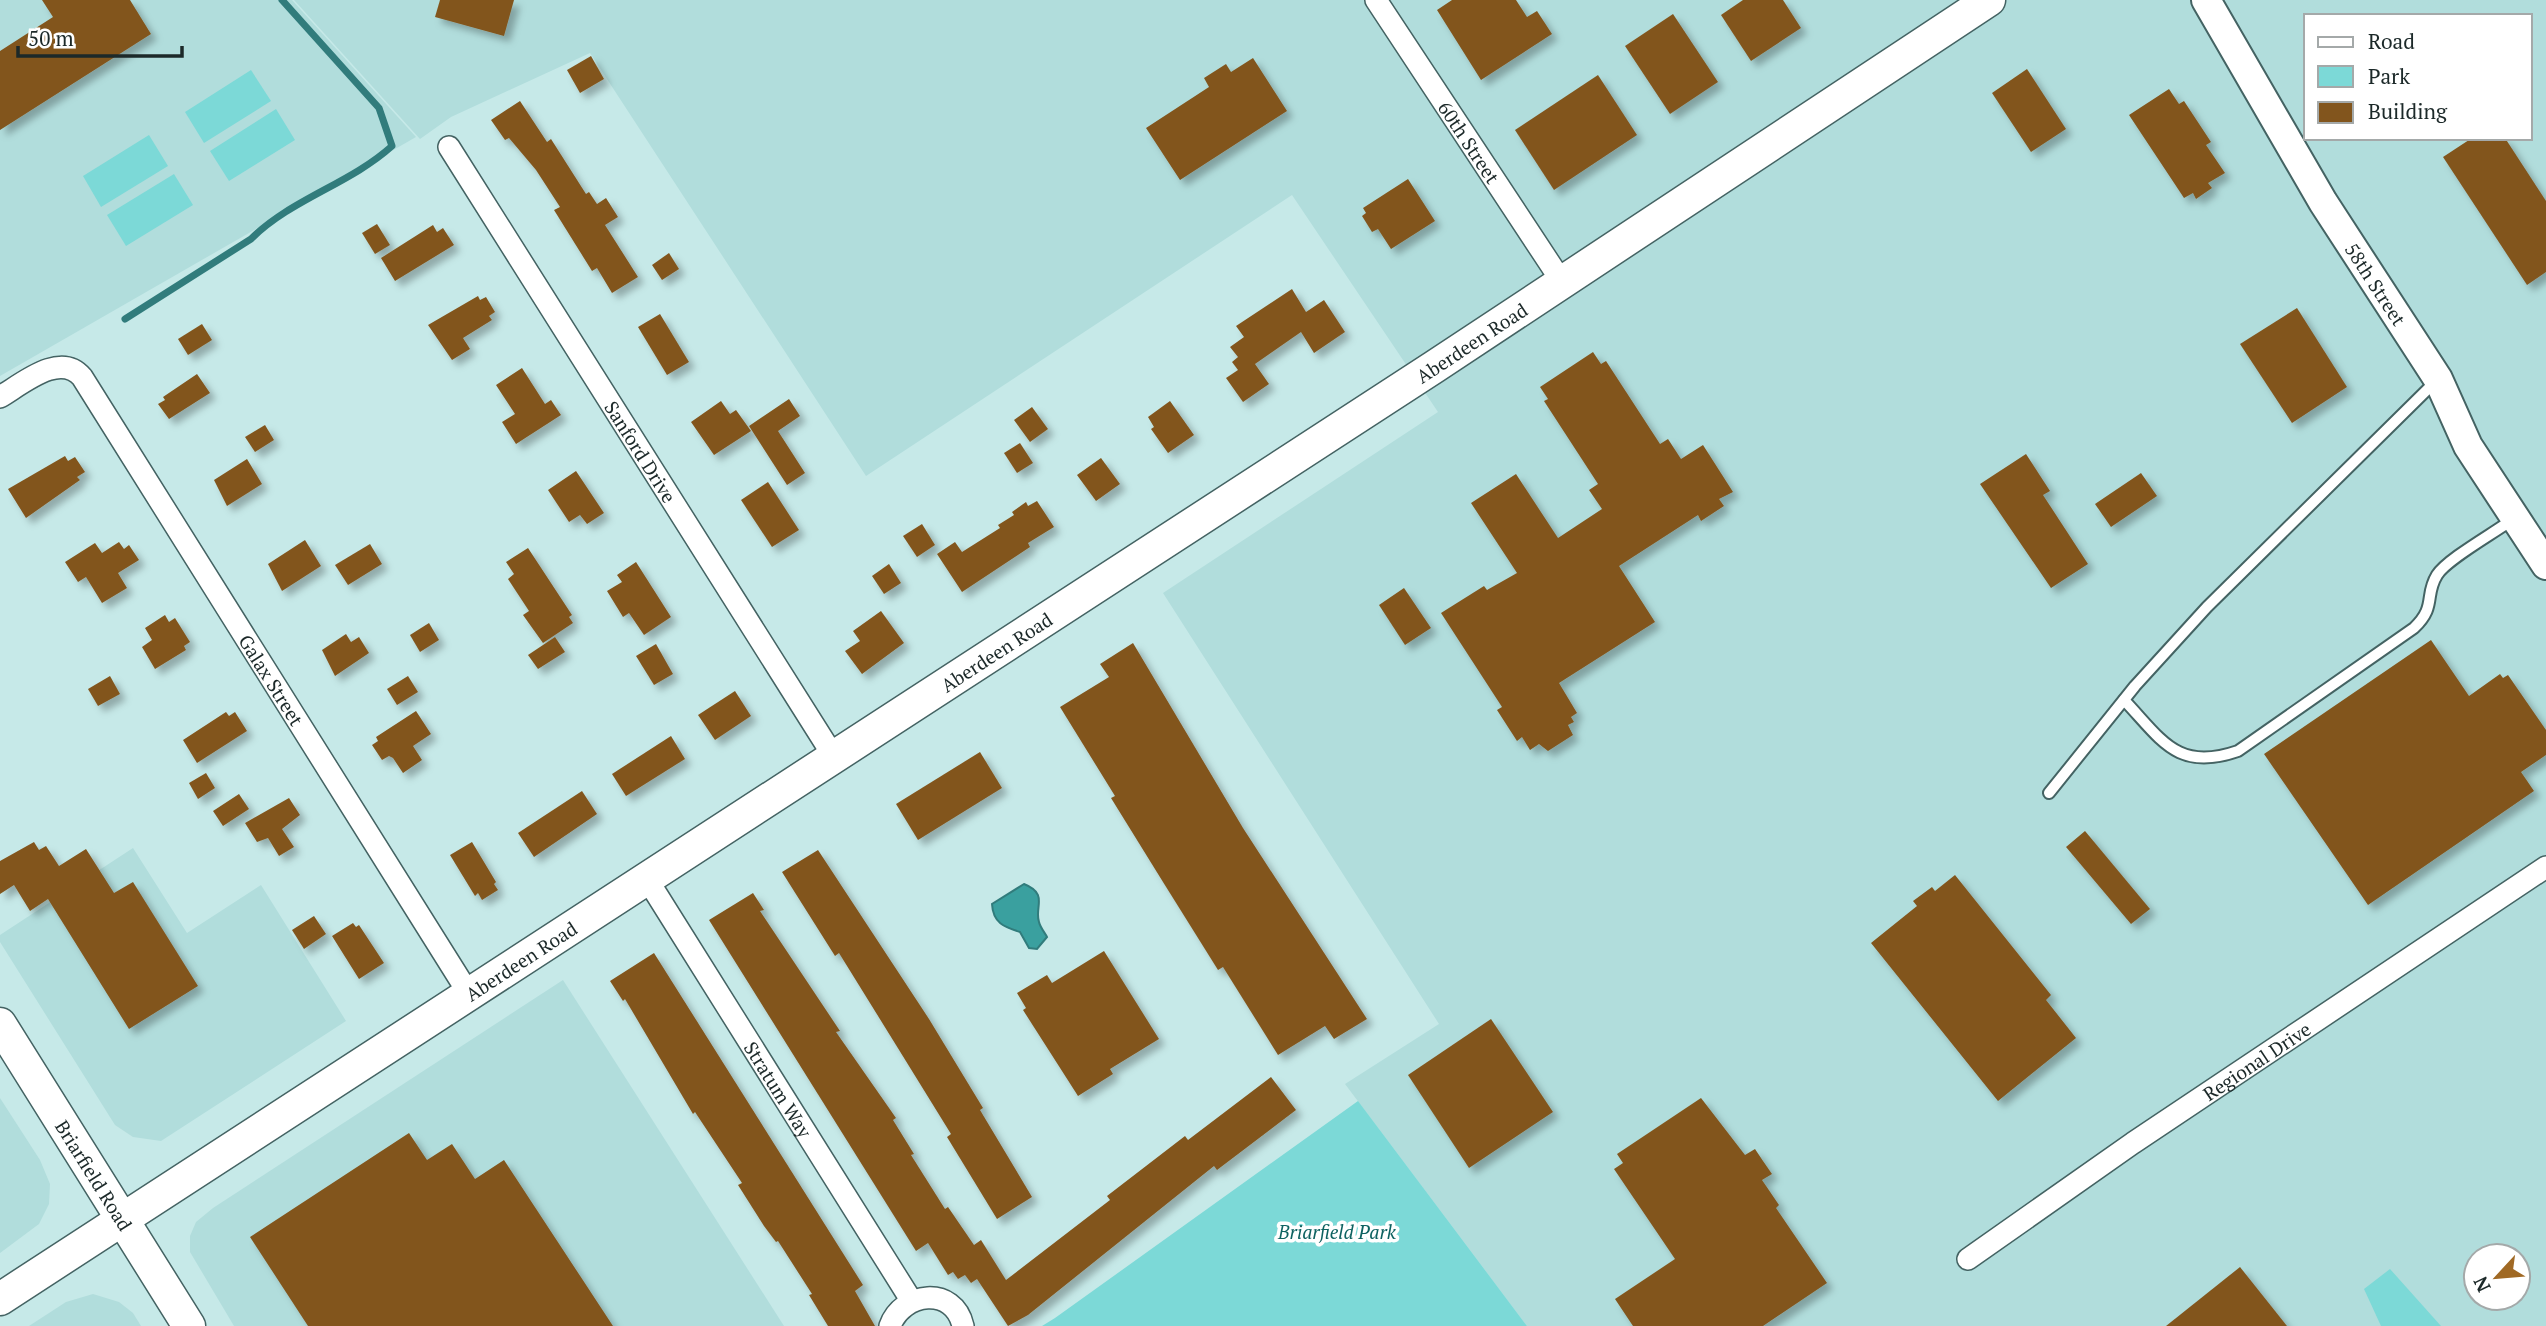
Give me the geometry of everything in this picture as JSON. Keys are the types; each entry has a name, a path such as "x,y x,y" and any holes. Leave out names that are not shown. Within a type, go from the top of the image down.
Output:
{"main road":[{"name":"Aberdeen Road","path":"0,1298 1562,282 1989,0"},
{"name":"Briarfield Road","path":"0,1024 189,1326"}],"street":[{"name":"60th Street","path":"1376,0 1562,282"},
{"name":"58th Street","path":"2206,0 2316,191 2438,379 2468,446 2546,565"},
{"name":"Sanford Drive","path":"449,147 834,757"},
{"name":"Galax Street","path":"0,397 47,370 61,366 71,368 89,387 469,994"},
{"name":"Regional Drive","path":"1968,1259 2133,1143 2546,867"},
{"name":"Stratum Way","path":"647,879 911,1300"},
{"path":"890,1326 901,1306 923,1297 947,1302 956,1310 963,1326"}],"lane":[{"path":"2049,793 2124,700 2207,607 2438,379"},
{"path":"2124,700 2166,744 2184,757 2206,759 2238,751 2414,628 2426,617 2431,603 2431,586 2440,571 2515,518"}],"shaded area":[{"path":"0,0 292,0 416,137 0,376"},
{"path":"294,0 2546,0 2546,1326 1527,1326 1345,1084 1439,1024 1163,593 1438,412 1292,195 866,476 590,53 451,117 420,139"},
{"path":"133,848 187,933 261,885 346,1021 161,1141 133,1137 115,1125 0,942 0,935"},
{"path":"1024,884 1032,888 1038,896 1039,922 1047,937 1037,949 1029,948 1020,932 1000,923 993,910 992,904"},
{"path":"563,980 784,1326 234,1326 190,1252 190,1236 196,1222 213,1208"},
{"path":"0,1098 40,1160 50,1184 49,1204 39,1224 0,1253"},
{"path":"93,1294 119,1302 133,1313 141,1326 29,1326 66,1302"}],"green space":[{"path":"251,70 271,101 204,143 185,112"},
{"path":"276,109 295,140 229,181 210,151"},
{"path":"149,135 168,166 101,207 83,176"},
{"path":"174,174 193,205 126,246 107,215"},
{"name":"Briarfield Park","path":"1358,1101 1527,1326 1042,1326 1055,1318"},
{"path":"2390,1269 2441,1326 2381,1326 2364,1289"}],"building":[{"path":"42,0 130,0 151,34 0,130 0,51 53,17"},
{"path":"440,0 514,0 504,36 435,17"},
{"path":"1452,0 1516,0 1527,17 1537,11 1552,34 1481,80 1437,10"},
{"path":"1743,0 1783,0 1801,28 1751,61 1721,15"},
{"path":"1673,14 1718,82 1670,114 1625,46"},
{"path":"591,56 604,79 580,93 567,70"},
{"path":"1253,58 1287,111 1180,180 1146,128 1209,87 1204,78 1226,64 1231,72"},
{"path":"2027,69 2066,129 2031,152 1992,93"},
{"path":"1598,75 1637,135 1554,190 1515,130"},
{"path":"2169,89 2179,104 2184,101 2211,142 2206,145 2225,173 2208,183 2212,188 2196,199 2193,193 2184,198 2129,115"},
{"path":"520,101 547,142 551,139 586,194 589,192 597,204 606,198 618,217 605,225 638,277 612,293 597,268 592,271 554,210 560,207 536,170 509,138 505,140 491,120"},
{"path":"2469,140 2506,140 2546,201 2546,272 2527,285 2443,157"},
{"path":"1408,179 1435,221 1391,249 1378,229 1372,232 1362,216 1366,213 1363,208"},
{"path":"377,224 390,245 375,254 362,233"},
{"path":"433,225 437,232 443,228 454,245 395,281 381,258"},
{"path":"669,253 679,269 662,280 652,265"},
{"path":"1292,289 1306,312 1324,300 1345,332 1314,353 1301,332 1255,364 1269,384 1243,402 1226,378 1238,370 1232,362 1238,357 1230,347 1244,337 1236,326"},
{"path":"478,296 480,300 486,297 495,312 489,316 492,320 463,338 470,349 452,360 428,325"},
{"path":"2297,308 2347,387 2292,423 2240,344"},
{"path":"660,314 689,362 667,375 638,327"},
{"path":"202,324 212,340 188,355 178,339"},
{"path":"1593,352 1601,364 1606,361 1660,444 1668,439 1681,459 1703,445 1733,492 1719,499 1724,506 1701,521 1698,515 1619,566 1655,622 1559,683 1577,713 1571,717 1574,722 1568,725 1573,735 1548,751 1539,744 1530,750 1522,737 1517,741 1497,710 1502,707 1441,613 1484,586 1487,590 1517,573 1471,503 1516,474 1558,538 1602,509 1589,490 1598,484 1544,401 1548,399 1540,387"},
{"path":"522,368 545,404 551,400 561,415 516,444 502,422 515,414 496,385"},
{"path":"197,374 210,393 169,419 158,404 165,400 163,397"},
{"path":"789,399 800,416 778,431 805,473 787,485 749,426"},
{"path":"721,401 730,414 736,410 751,431 714,455 691,422"},
{"path":"1170,401 1194,435 1168,453 1151,429 1154,427 1148,417"},
{"path":"1032,407 1048,429 1030,442 1014,420"},
{"path":"265,425 274,440 255,452 245,437"},
{"path":"1020,443 1033,463 1017,473 1004,453"},
{"path":"2026,454 2050,491 2043,495 2088,564 2051,588 1980,484"},
{"path":"65,456 68,461 75,457 85,472 77,477 80,480 26,518 8,489"},
{"path":"1101,458 1120,484 1096,501 1077,475"},
{"path":"247,459 262,484 227,506 214,480"},
{"path":"576,471 604,513 587,524 580,515 569,522 548,490"},
{"path":"2141,473 2157,496 2111,527 2095,504"},
{"path":"768,482 799,530 772,547 741,500"},
{"path":"1037,501 1054,527 1028,543 1030,547 962,592 937,554 955,542 962,552 1000,528 998,525 1014,515 1012,512 1026,502 1028,506"},
{"path":"922,524 935,545 917,557 903,536"},
{"path":"305,540 321,566 282,591 268,564"},
{"path":"119,542 124,549 129,545 139,560 118,573 127,588 102,603 86,577 78,582 65,562 95,543 102,553"},
{"path":"370,544 382,564 348,585 335,565"},
{"path":"528,548 572,615 569,617 573,623 543,643 523,615 529,611 508,579 514,574 506,562"},
{"path":"636,562 671,617 644,635 629,613 623,617 607,591 622,582 617,575"},
{"path":"889,564 901,583 884,594 872,576"},
{"path":"1404,588 1431,628 1405,645 1379,605"},
{"path":"881,611 904,643 862,674 845,651 860,641 853,631"},
{"path":"165,615 169,622 175,618 190,642 184,646 186,650 155,669 142,647 152,640 145,628"},
{"path":"429,623 439,640 420,652 410,635"},
{"path":"346,634 351,642 359,637 369,653 335,676 322,650"},
{"path":"555,637 565,652 538,669 528,655"},
{"path":"2431,640 2469,696 2500,674 2503,678 2508,675 2546,730 2546,755 2521,772 2534,791 2368,905 2264,754"},
{"path":"1133,643 1243,828 1367,1019 1334,1039 1325,1026 1278,1055 1223,967 1218,970 1111,798 1115,796 1060,707 1109,677 1100,664"},
{"path":"656,644 673,674 654,685 636,656"},
{"path":"110,676 120,694 98,706 88,689"},
{"path":"408,676 418,692 397,705 387,689"},
{"path":"735,691 751,716 715,740 698,715"},
{"path":"416,711 431,734 413,746 422,760 403,773 393,758 389,756 382,760 372,745 378,741 376,737"},
{"path":"226,712 229,716 235,712 247,731 197,763 183,740"},
{"path":"671,736 685,759 626,796 612,774"},
{"path":"980,752 1002,788 918,840 896,804"},
{"path":"206,773 215,788 198,799 189,783"},
{"path":"582,791 597,814 534,857 518,833"},
{"path":"239,794 249,809 223,826 213,811"},
{"path":"289,798 300,815 282,829 294,847 279,856 268,838 257,842 245,823"},
{"path":"2085,831 2150,909 2131,924 2066,847"},
{"path":"34,842 39,850 46,846 59,866 86,849 114,893 133,882 198,986 129,1029 48,899 30,911 14,885 0,894 0,861"},
{"path":"472,842 498,890 482,900 478,893 475,896 450,855"},
{"path":"818,850 929,1019 983,1108 980,1110 1032,1197 997,1219 947,1137 951,1134 839,953 835,956 782,872"},
{"path":"1955,875 2051,995 2046,1000 2076,1038 1998,1101 1871,943 1917,906 1913,901 1932,887 1935,891"},
{"path":"753,893 764,910 760,911 840,1031 836,1032 896,1118 893,1120 914,1154 911,1155 945,1209 948,1207 974,1245 981,1240 1006,1280 1110,1200 1107,1196 1185,1136 1188,1140 1271,1077 1296,1110 1217,1170 1214,1166 1028,1315 1008,1326 977,1279 971,1283 965,1275 958,1279 953,1272 948,1275 928,1243 916,1251 709,920"},
{"path":"314,916 326,934 304,949 292,930"},
{"path":"353,923 356,927 359,925 384,963 359,979 332,936"},
{"path":"1104,951 1159,1039 1110,1069 1113,1074 1078,1096 1023,1010 1026,1008 1017,993 1047,975 1052,983"},
{"path":"654,953 863,1285 855,1291 875,1326 828,1326 809,1295 812,1294 738,1185 742,1183 695,1112 693,1114 625,999 623,1001 610,981"},
{"path":"1491,1019 1553,1112 1469,1168 1408,1075"},
{"path":"1701,1098 1745,1155 1755,1149 1772,1174 1762,1180 1779,1205 1776,1208 1827,1283 1763,1326 1633,1326 1615,1299 1675,1259 1614,1169 1623,1163 1617,1154"},
{"path":"409,1133 427,1160 452,1144 475,1179 504,1160 613,1326 308,1326 250,1237"},
{"path":"2240,1267 2287,1326 2166,1326"}],"waterway":[{"path":"125,319 251,239 284,213 358,171 392,146 379,108 282,0"}]}
